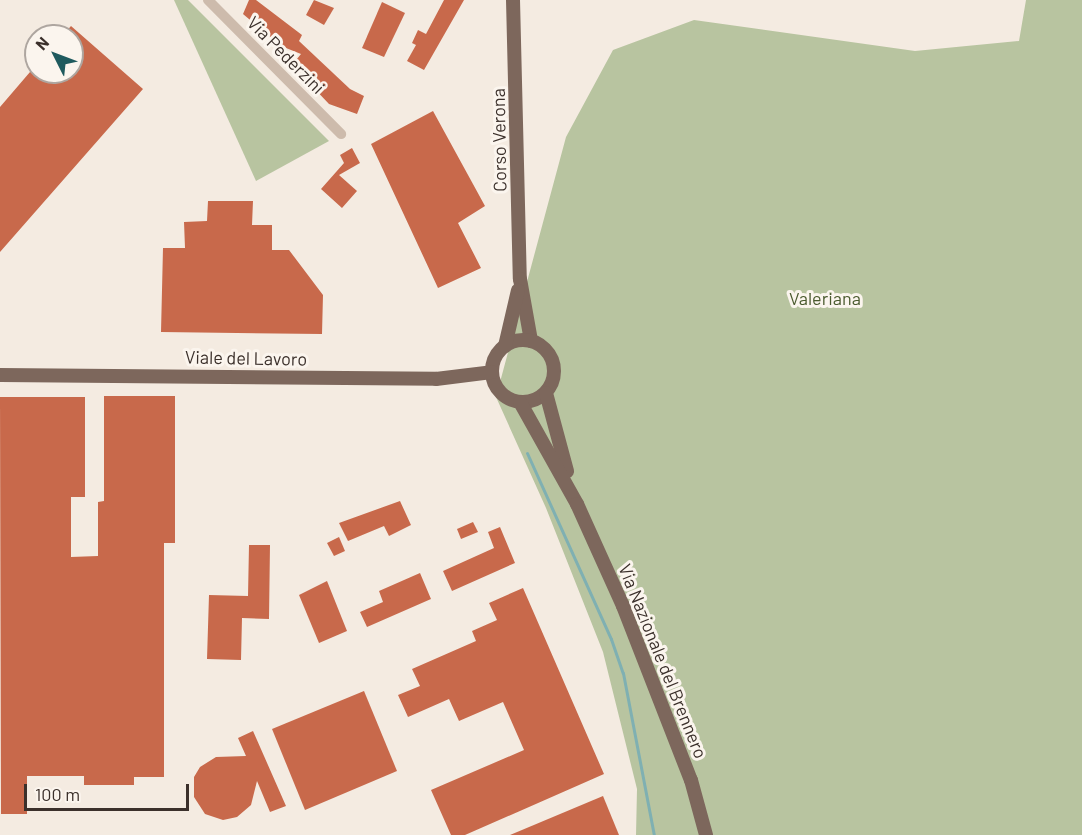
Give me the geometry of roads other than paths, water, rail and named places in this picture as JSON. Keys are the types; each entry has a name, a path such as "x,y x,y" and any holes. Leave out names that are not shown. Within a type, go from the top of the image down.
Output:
{"main road":[{"name":"Corso Verona","path":"513,0 520,279"},
{"path":"520,279 531,341"},
{"path":"505,345 531,341 548,353 553,363 554,373 546,393 520,402 500,393 492,372 493,362 505,345 512,328 520,279"},
{"name":"Viale del Lavoro","path":"0,375 436,379 492,372"},
{"name":"Via Nazionale del Brennero","path":"546,393 577,504"},
{"name":"Via Nazionale del Brennero","path":"520,402 577,504 656,686 691,780 706,835"}],"street":[{"name":"Via Pederzini","path":"208,0 341,134"}],"waterway":[{"path":"527,453 611,639 623,673 654,835"}],"park label":[{"name":"Valeriana","path":"825,298"}]}
